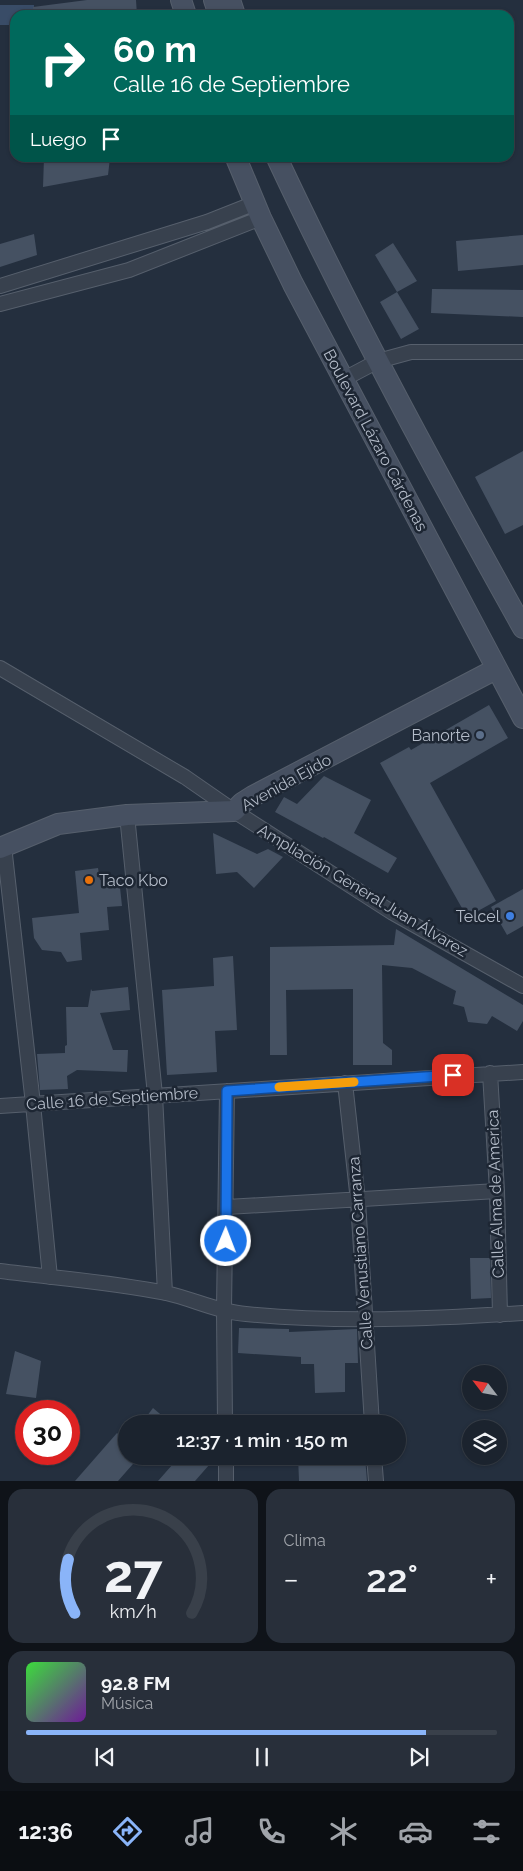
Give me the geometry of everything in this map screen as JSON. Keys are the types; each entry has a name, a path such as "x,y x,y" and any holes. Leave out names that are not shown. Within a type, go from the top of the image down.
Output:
{"main road":[{"name":"Boulevard Lázaro Cárdenas","path":"238,162 293,284 523,718"},
{"path":"279,162 378,361 459,514 523,628"},
{"path":"283,162 295,197"},
{"name":"Avenida Ejido","path":"2,847 58,824 128,815 234,811 242,803 254,796 496,669"}],"street":[{"path":"0,286 206,222 258,210"},
{"path":"0,304 129,270 258,210"},
{"path":"344,379 378,361 411,352 523,352"},
{"name":"Ampliación General Juan Álvarez","path":"0,668 185,776 234,811 393,913 523,986"},
{"path":"128,815 155,1095 166,1293"},
{"path":"2,847 33,1104 50,1277"},
{"name":"Calle 16 de Septiembre","path":"0,1106 345,1082 523,1072"},
{"name":"Calle Alma de America","path":"490,1073 497,1191 500,1315"},
{"name":"Calle Venustiano Carranza","path":"345,1082 358,1199 371,1415"},
{"path":"226,1415 224,1310 227,1207 227,1091"},
{"path":"227,1207 497,1191"},
{"path":"0,1271 166,1293 244,1314 366,1320 523,1314"},
{"path":"226,1465 226,1481"},
{"path":"375,1465 376,1481"}],"water":[{"path":"0,5 34,5 34,10 10,10 10,25 0,25"}],"building":[{"path":"87,0 136,0 137,10 33,10 33,7"},
{"path":"44,162 110,162 108,175 43,187"},
{"path":"34,234 37,255 0,267 0,244"},
{"path":"523,235 523,265 458,271 456,241"},
{"path":"393,243 417,281 397,292 375,255"},
{"path":"432,289 523,290 523,317 431,313"},
{"path":"397,292 419,329 401,339 380,302"},
{"path":"523,451 523,525 505,534 475,477"},
{"path":"489,705 508,738 430,783 496,901 467,917 380,763 409,747 411,750"},
{"path":"324,776 371,800 354,833 397,858 388,873 275,812 284,797 297,804"},
{"path":"213,833 257,854 268,849 283,857 254,888 237,872 216,874"},
{"path":"98,868 100,880 119,878 122,906 107,907 109,930 80,933 82,960 67,962 61,952 42,950 34,938 32,918 79,913 75,871"},
{"name":"Telcel","path":"523,889 523,926 507,935 491,907"},
{"path":"396,929 523,1005 523,1021 517,1031 492,1016 487,1024 468,1022 464,1007 453,1004 456,991 412,968 382,965 383,1043 392,1050 392,1065 353,1065 353,989 286,990 287,1055 270,1055 270,947 394,945"},
{"path":"233,956 237,1030 215,1031 217,1072 167,1075 162,990 214,986 213,958"},
{"path":"128,987 130,1010 100,1013 113,1050 128,1050 127,1072 77,1070 67,1076 68,1089 40,1090 37,1054 65,1053 65,1046 67,1045 66,1007 88,1007 91,989 92,991"},
{"path":"470,1258 490,1258 491,1298 471,1299"},
{"path":"239,1328 289,1329 289,1332 357,1329 358,1363 345,1363 345,1392 315,1393 314,1364 301,1364 301,1357 238,1353"},
{"path":"15,1351 41,1361 36,1398 6,1394"},
{"path":"153,1408 161,1415 148,1415"},
{"path":"118,1434 118,1465 132,1465 118,1481 75,1481"},
{"path":"172,1465 209,1465 195,1481 158,1481"},
{"path":"298,1465 366,1465 367,1481 299,1481"}],"slow traffic":[{"path":"279,1087 354,1082"}],"place":[{"name":"Banorte","path":"480,735"},
{"name":"Taco Kbo","path":"89,880"},
{"name":"Telcel","path":"510,916"}],"route":[{"path":"226,1241 227,1091 453,1075"}]}
